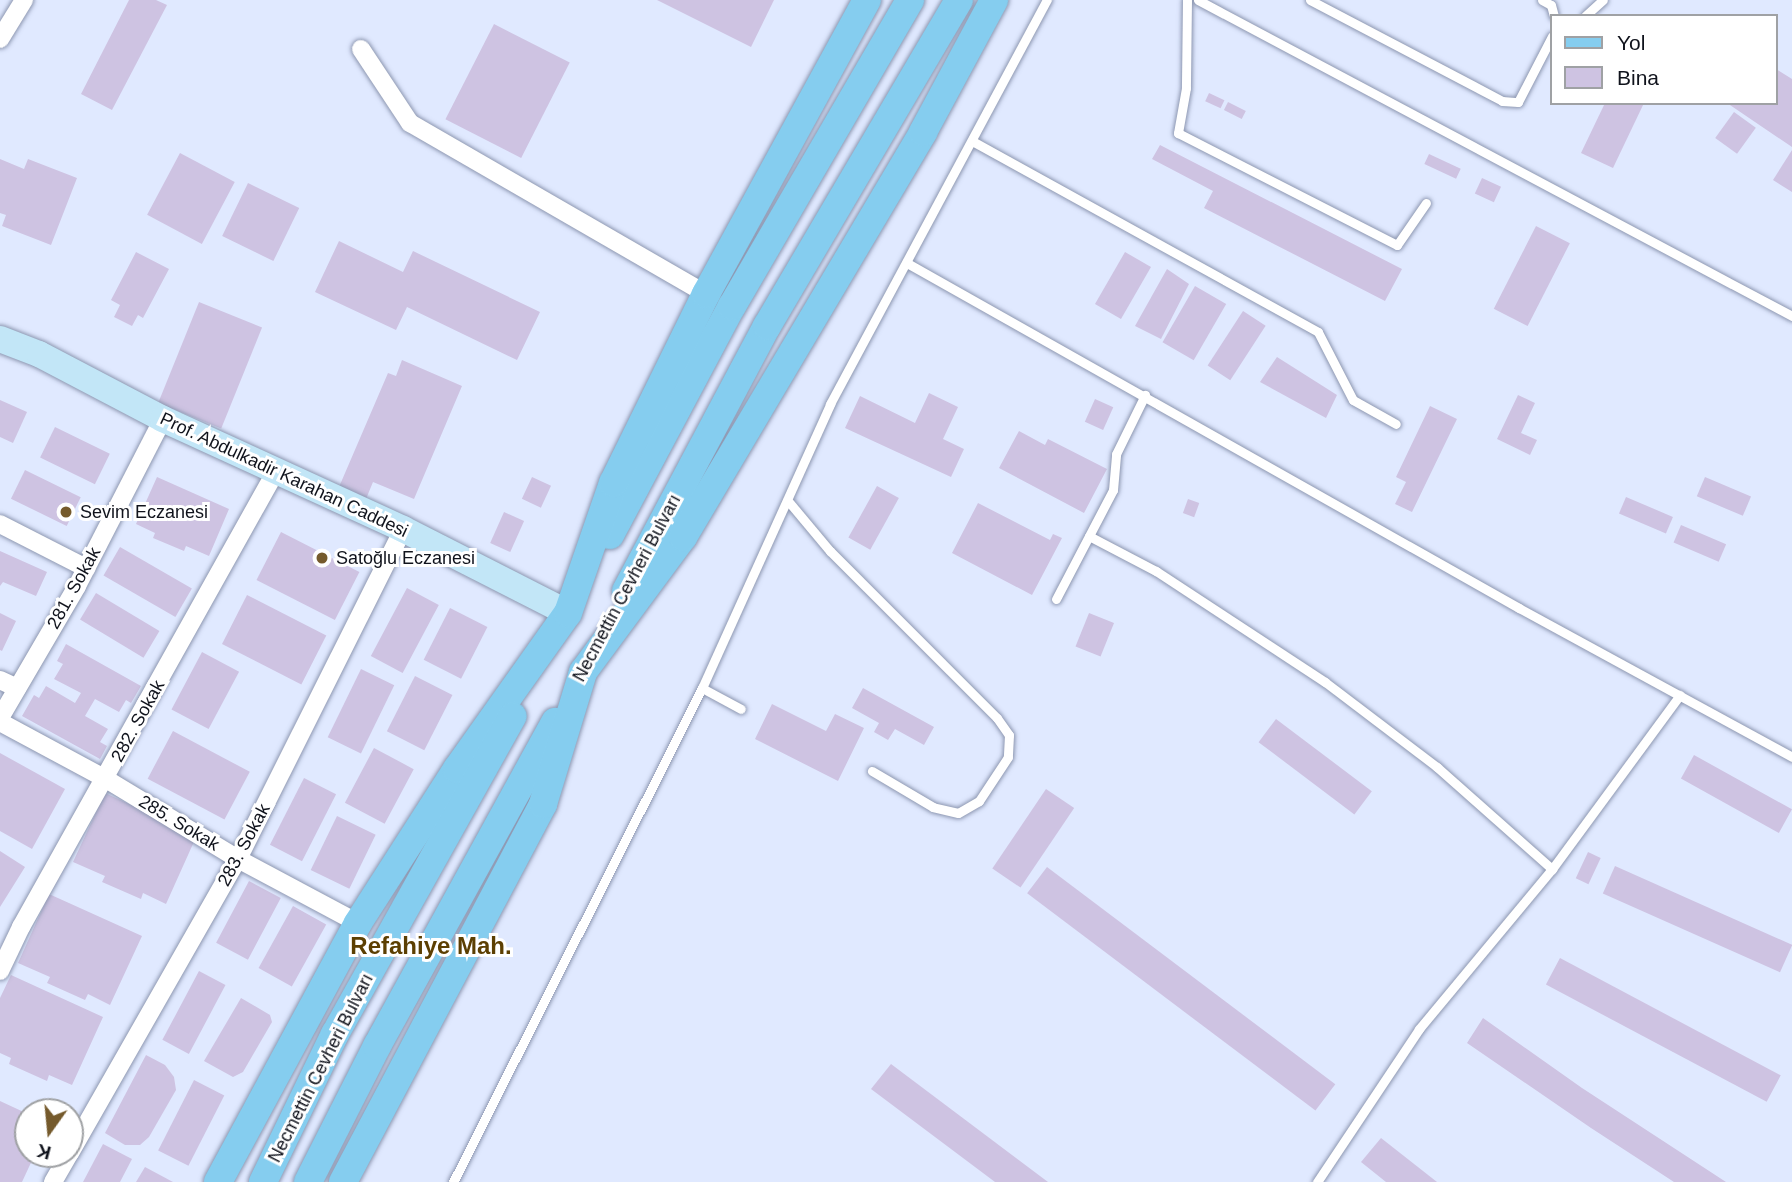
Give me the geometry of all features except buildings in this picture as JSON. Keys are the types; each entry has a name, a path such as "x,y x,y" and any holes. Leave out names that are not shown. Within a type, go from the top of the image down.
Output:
{"main road":[{"path":"218,1182 358,923 457,769 568,613 613,483 706,294 867,0"},
{"name":"Necmettin Cevheri Bulvarı","path":"263,1182 335,1034 417,883 482,775 732,306 910,0"},
{"name":"Necmettin Cevheri Bulvarı","path":"308,1182 413,979 583,672 767,326 959,0"},
{"path":"343,1182 543,804 583,672 683,537 923,132 994,0"},
{"name":"Prof. Abdulkadir Karahan Caddesi","path":"0,339 39,354 163,419 403,529 568,613"}],"street":[{"path":"0,39 24,0"},
{"path":"361,49 410,122 706,294"},
{"name":"281. Sokak","path":"0,720 86,568 163,419"},
{"name":"282. Sokak","path":"0,971 276,471"},
{"path":"0,524 86,568"},
{"name":"283. Sokak","path":"84,1128 238,859 403,529"},
{"path":"0,680 18,688"},
{"name":"285. Sokak","path":"0,720 106,779 238,859 358,923"}],"lane":[{"path":"453,1182 702,688 789,502 830,404 974,142 1047,0"},
{"path":"1187,0 1186,88 1178,133 1397,245 1426,203"},
{"path":"1198,0 1792,316"},
{"path":"1310,0 1502,101 1518,102 1550,40"},
{"path":"1542,0 1551,5 1553,14"},
{"path":"1587,14 1603,0"},
{"path":"974,142 1318,332 1353,400 1396,424"},
{"path":"907,263 1519,608 1792,757"},
{"path":"1056,599 1113,490 1116,454 1145,396"},
{"path":"789,502 830,551 997,718 1009,735 1008,757 979,801 958,813 933,807 872,771"},
{"path":"1089,536 1156,571 1325,681 1437,767 1552,869"},
{"path":"702,688 741,709"},
{"path":"1317,1182 1419,1029 1552,869 1680,695"}],"place":[{"name":"Sevim Eczanesi","path":"66,512"},
{"name":"Satoğlu Eczanesi","path":"322,558"}],"district":[{"name":"Refahiye Mah.","path":"431,946"}]}
